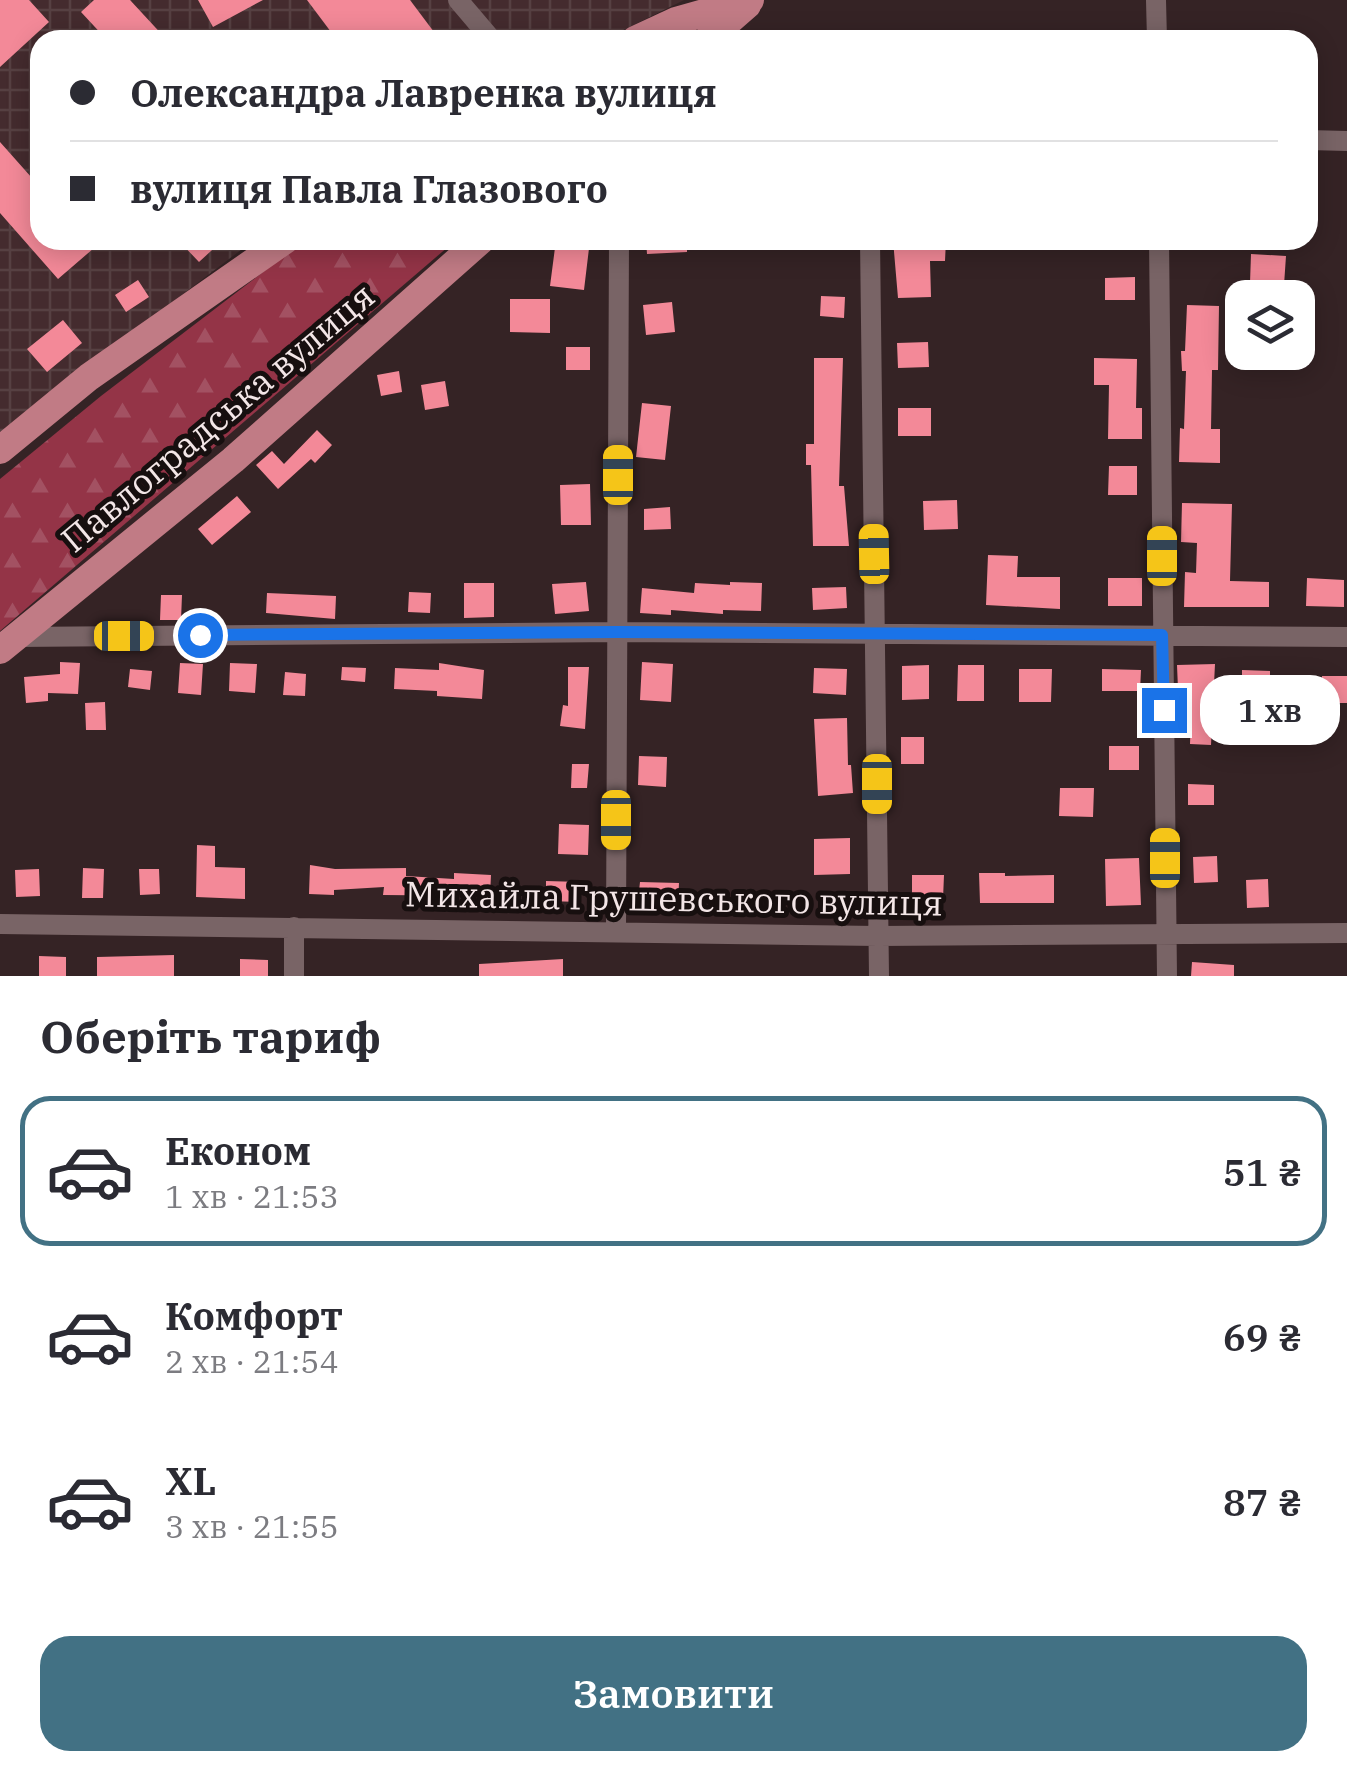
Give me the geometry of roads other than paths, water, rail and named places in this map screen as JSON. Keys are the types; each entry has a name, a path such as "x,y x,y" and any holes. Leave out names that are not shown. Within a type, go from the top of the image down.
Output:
{"main road":[{"path":"650,30 681,11 751,0"},
{"path":"718,30 751,0"},
{"path":"0,450 88,377 272,250"},
{"name":"Павлоградська вулиця","path":"8,643 234,460 470,250"}],"street":[{"path":"458,0 484,30"},
{"path":"1156,0 1156,30"},
{"path":"1318,141 1347,142"},
{"path":"616,932 619,250"},
{"path":"870,250 879,976"},
{"path":"1159,250 1167,976"},
{"path":"8,643 617,632 1347,636"},
{"name":"Михайла Грушевського вулиця","path":"0,924 878,936 1347,933"},
{"path":"294,928 294,976"}]}
